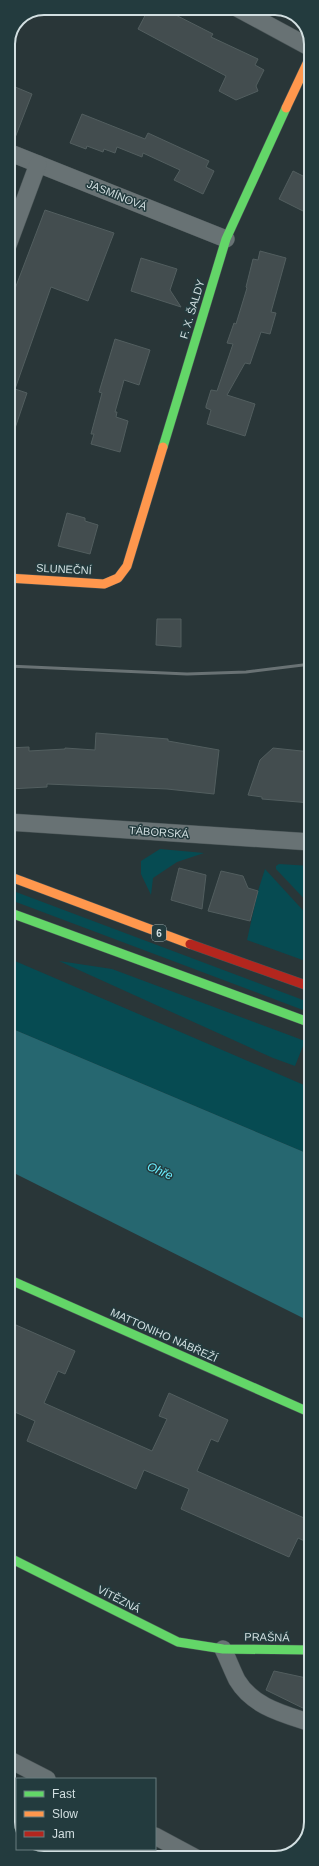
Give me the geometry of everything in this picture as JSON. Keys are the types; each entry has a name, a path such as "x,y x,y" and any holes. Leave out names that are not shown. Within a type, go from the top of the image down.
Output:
{"main road":[{"name":"F. X. ŠALDY","path":"118,578 127,566 226,239 304,70"},
{"name":"SLUNEČNÍ","path":"15,578 104,584 118,578"},
{"name":"6","path":"15,879 229,959 304,985"},
{"path":"15,915 304,1020"},
{"name":"MATTONIHO NÁBŘEŽÍ","path":"15,1282 304,1410"},
{"name":"VÍTĚZNÁ","path":"15,1560 178,1642 223,1649"},
{"name":"PRAŠNÁ","path":"223,1649 304,1650"}],"street":[{"path":"250,15 304,44"},
{"name":"JASMÍNOVÁ","path":"15,155 226,239"},
{"path":"15,226 38,164"},
{"name":"TÁBORSKÁ","path":"15,822 304,842"},
{"path":"223,1649 238,1681 250,1697 268,1708 304,1721"},
{"path":"15,1763 45,1778"},
{"path":"156,1837 183,1851"}],"shaded area":[{"path":"160,849 204,853 177,862 153,878 151,895 141,874 141,861"},
{"path":"279,864 304,866 304,899 276,869 276,866"},
{"path":"265,869 304,911 304,960 247,940 258,891"},
{"path":"15,892 304,1000 304,1010 15,902"},
{"path":"15,961 304,1085 304,1152 15,1030"},
{"path":"59,961 112,969 304,1041 295,1066 273,1058"}],"water":[{"name":"Ohře","path":"15,1030 304,1152 304,1318 15,1174"}],"building":[{"path":"145,15 176,15 213,34 211,37 258,59 255,65 264,70 256,86 258,91 236,100 219,91 226,76 138,29"},
{"path":"15,87 32,94 15,138"},
{"path":"82,114 145,139 148,133 209,161 206,167 214,171 203,194 174,180 180,170 143,153 142,157 117,147 115,153 104,149 103,152 87,146 86,149 70,143"},
{"path":"293,171 304,176 304,212 279,199"},
{"path":"45,210 114,233 88,301 51,287 15,389 15,289"},
{"path":"260,251 286,258 271,312 276,313 270,334 261,332 250,364 245,363 227,395 255,404 245,436 207,424 211,410 206,408 206,406 211,390 217,391 233,344 227,343 234,323 236,324 247,288 253,259 258,260"},
{"path":"141,258 177,269 170,290 181,307 131,291"},
{"path":"115,339 150,350 139,385 124,380 115,412 117,412 116,417 128,421 120,452 91,444 94,434 91,434 102,393 99,392"},
{"path":"15,389 27,393 15,428"},
{"path":"67,513 85,518 85,521 98,525 90,554 58,546"},
{"path":"157,619 181,619 181,647 156,645"},
{"path":"96,733 168,739 168,741 219,750 214,794 167,789 47,784 47,787 15,789 15,748 29,747 29,751 65,748 95,750"},
{"path":"273,748 304,751 304,802 262,799 262,797 248,795 260,760"},
{"path":"179,868 206,875 202,909 171,900"},
{"path":"221,871 243,876 248,888 258,891 250,921 208,911"},
{"path":"16,1325 75,1351 65,1374 58,1371 44,1403 152,1451 167,1419 159,1416 169,1393 228,1420 218,1442 211,1439 197,1471 304,1518 304,1541 298,1538 289,1557 181,1509 189,1489 144,1470 136,1489 27,1441 35,1421 15,1412"},
{"path":"274,1671 304,1677 304,1709 266,1690"}],"railway":[{"path":"15,666 187,674 246,672 304,665"}],"traffic: fast":[{"path":"163,447 226,239 286,108"},
{"path":"15,915 304,1020"},
{"path":"15,1282 304,1410"},
{"path":"15,1560 178,1642 223,1649 304,1650"}],"traffic: slow":[{"path":"286,108 304,70"},
{"path":"15,578 104,584 118,578 127,566 163,447"},
{"path":"15,879 190,944"}],"traffic: jam":[{"path":"190,944 304,985"}]}
